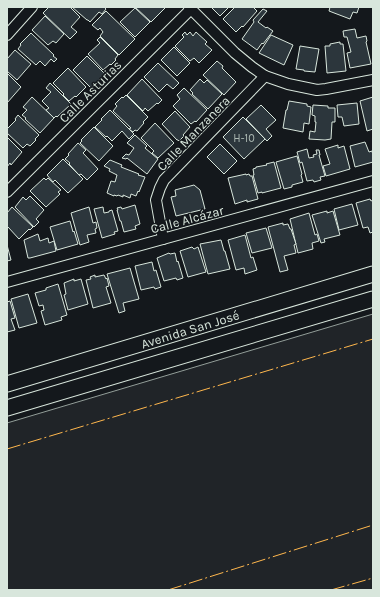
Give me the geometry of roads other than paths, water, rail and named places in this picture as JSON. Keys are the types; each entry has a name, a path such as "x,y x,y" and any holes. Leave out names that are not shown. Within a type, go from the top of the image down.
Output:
{"main road":[{"name":"Avenida San José","path":"7,384 373,274"},
{"name":"Avenida San José","path":"7,408 373,299"}],"street":[{"path":"7,35 32,7"},
{"path":"190,8 234,53 265,76 288,84 317,90 373,80"},
{"name":"Calle Asturias","path":"7,192 190,8"},
{"name":"Calle Manzanera","path":"164,239 156,200 164,180 265,76"},
{"name":"Calle Alcázar","path":"7,282 373,181"}]}
